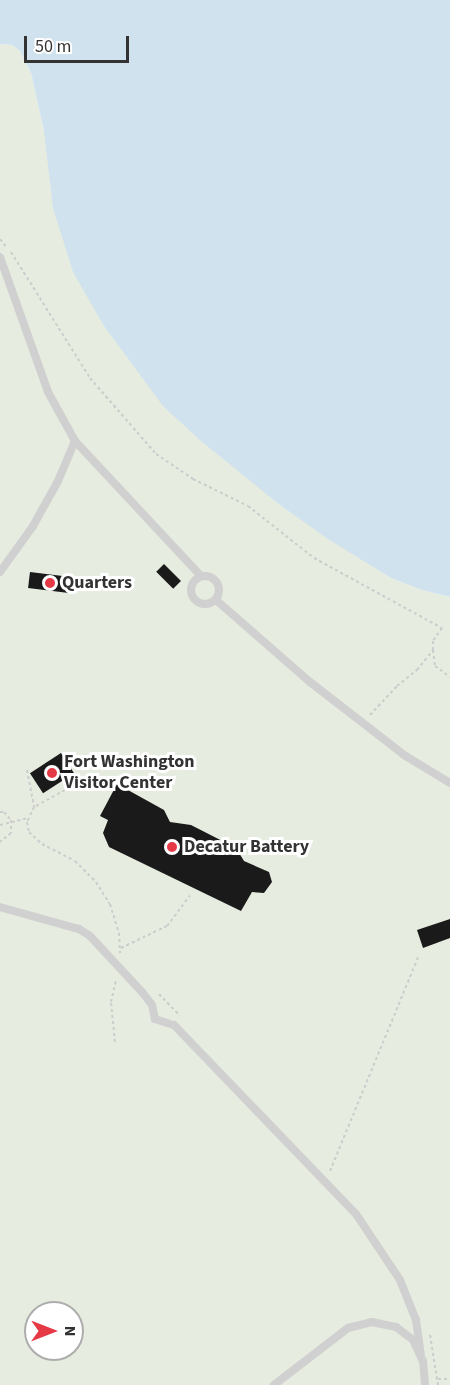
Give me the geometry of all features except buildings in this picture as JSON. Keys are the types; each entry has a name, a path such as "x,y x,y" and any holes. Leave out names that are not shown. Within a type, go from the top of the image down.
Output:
{"lane":[{"path":"0,256 48,392 75,441 201,576"},
{"path":"0,572 38,517 58,481 75,441"},
{"path":"201,576 210,576 218,582 220,591 216,600 209,604 200,604 193,598 190,589 194,581 201,576"},
{"path":"216,600 310,682 404,755 450,783"},
{"path":"0,907 79,929 118,964 152,1005 155,1019 174,1025 356,1214 400,1280 416,1320 425,1382"},
{"path":"273,1385 348,1328 364,1323 382,1323 396,1327 413,1340 421,1354"}],"path":[{"path":"0,239 90,378 156,454 193,479 248,506 314,558 442,628 433,641 435,666 450,677"},
{"path":"363,723 397,686 417,670 433,650"},
{"path":"27,770 34,807"},
{"path":"65,790 34,807 28,818 28,832 33,839 75,861 96,882 110,904 121,948 111,1002 115,1042"},
{"path":"0,812 4,812 11,820 11,833 0,842"},
{"path":"0,825 11,820 28,818"},
{"path":"121,948 148,938 167,926 190,896"},
{"path":"330,1171 419,955"},
{"path":"425,1382 450,1379"}],"shaded area":[{"path":"0,44 12,45 20,51 31,73 44,131 280,505 391,578 422,590 450,597 450,1385 0,1385"}],"water":[{"path":"0,0 450,0 450,597 422,590 391,578 328,539 280,505 201,441 163,406 104,326 73,272 53,208 44,131 31,73 20,51 12,45 0,44"}],"place":[{"name":"Quarters","path":"50,583"},
{"name":"Fort Washington Visitor Center","path":"52,773"},
{"name":"Decatur Battery","path":"172,847"}]}
